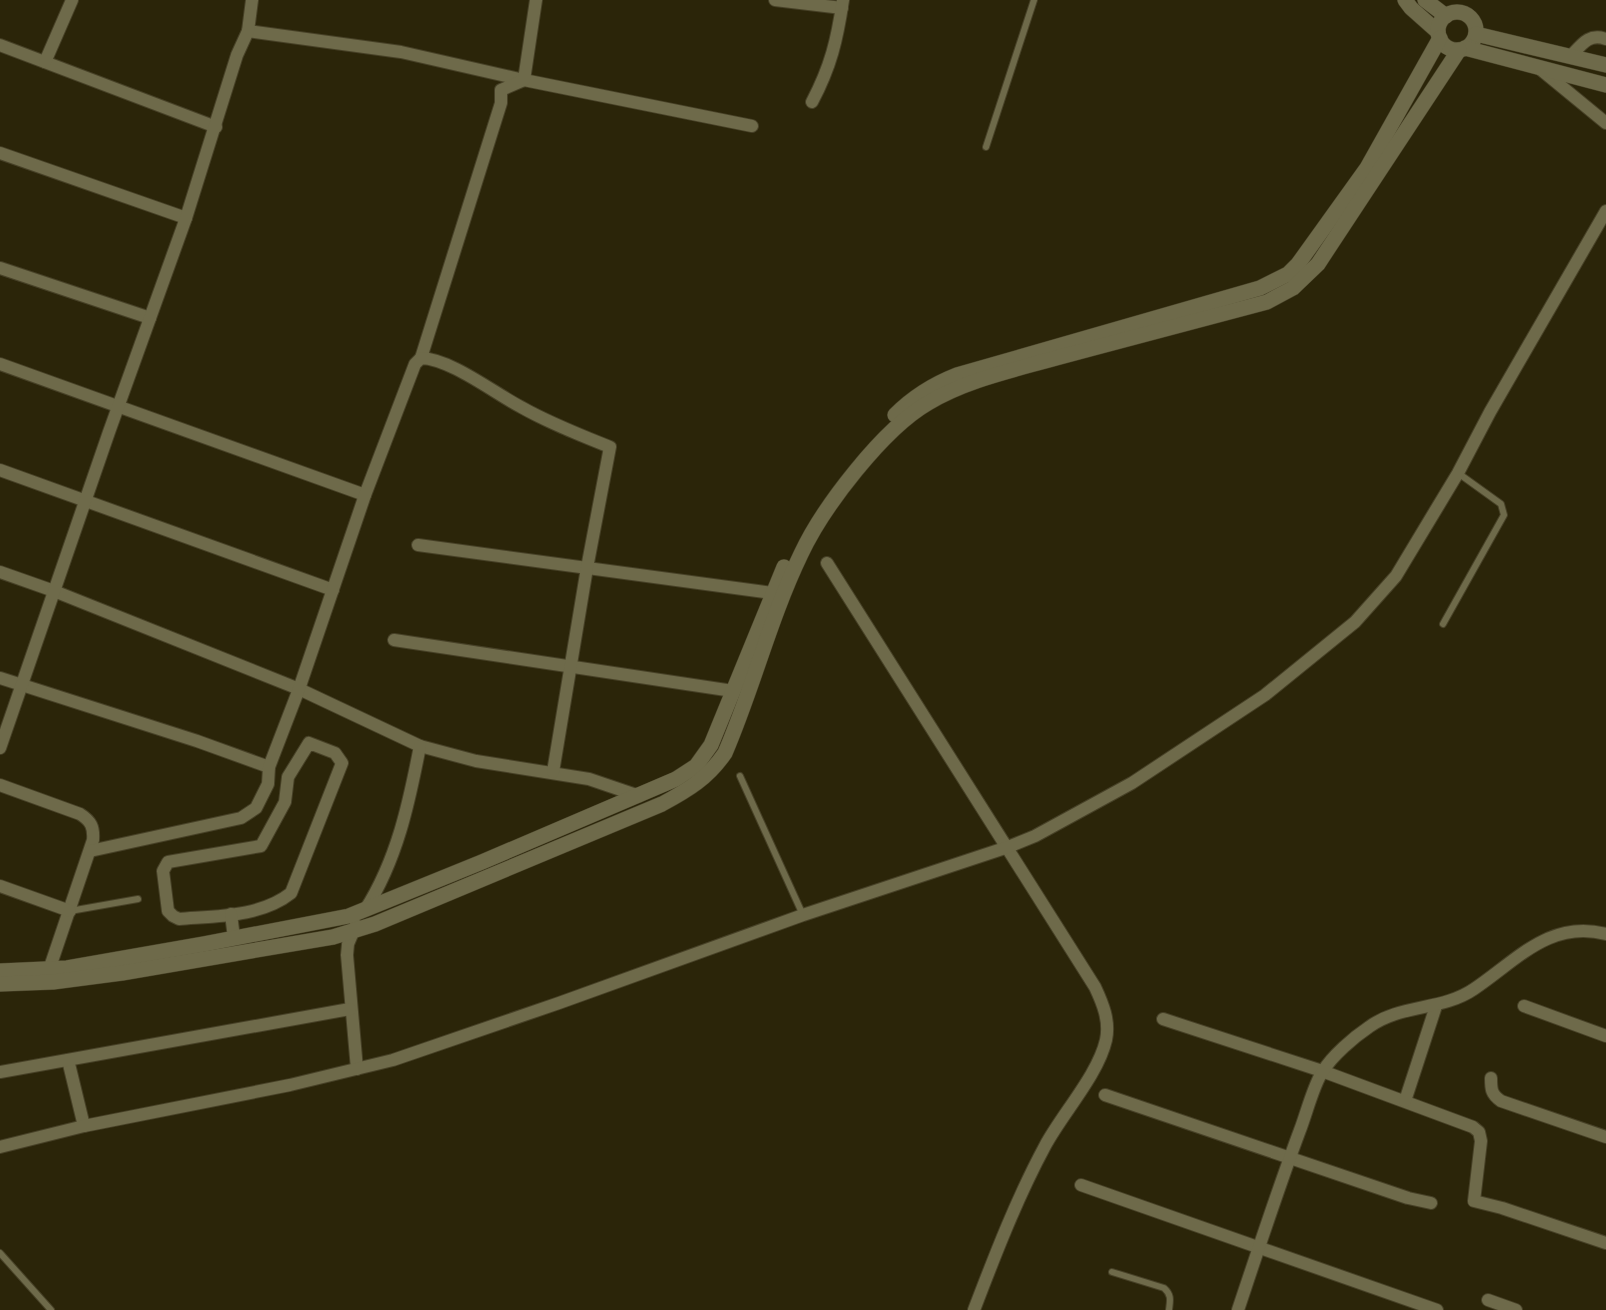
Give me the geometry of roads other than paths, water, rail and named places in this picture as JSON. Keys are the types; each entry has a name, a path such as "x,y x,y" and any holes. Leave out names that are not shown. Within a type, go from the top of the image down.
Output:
{"street":[{"path":"45,62 72,0"},
{"path":"0,748 186,218 237,55 248,31 252,0"},
{"path":"524,80 536,0"},
{"path":"775,0 842,4 827,74 812,102"},
{"path":"1405,0 1448,47 1535,65 1606,85"},
{"path":"1425,0 1446,16"},
{"path":"0,971 49,970 337,919 365,911 676,779 696,766 711,745 772,593 800,534 891,418 917,396 942,381 1260,288 1288,274 1299,264 1367,168 1439,35 1439,25 1452,12 1465,13 1474,21 1476,34 1470,45 1462,49 1318,264 1293,288 1267,302 1030,366 948,393 928,402 903,421 842,481 801,553 725,753 711,772 687,791 662,804 353,932 122,973 52,982 0,984"},
{"path":"248,31 401,52 524,80 752,126"},
{"path":"1476,34 1599,63"},
{"path":"1571,56 1589,38 1606,39"},
{"path":"0,45 216,127"},
{"path":"1535,65 1606,123"},
{"path":"90,850 241,818 256,808 268,784 269,767 299,689 365,495 416,364 422,358 501,104 501,90 524,80"},
{"path":"0,153 186,218"},
{"path":"0,1147 84,1126 245,1095 357,1069 438,1045 803,915 1008,847 1035,836 1132,783 1265,695 1346,629 1396,576 1458,473 1490,412 1606,210"},
{"path":"0,268 150,318"},
{"path":"422,358 429,358 460,372 533,413 610,447 553,772"},
{"path":"0,364 365,495"},
{"path":"0,470 333,590"},
{"path":"418,544 772,593"},
{"path":"827,563 1095,987 1107,1021 1106,1040 1096,1064 1045,1146 1015,1210 974,1310"},
{"path":"0,572 54,591 299,689 420,746 476,761 589,779 639,796"},
{"path":"394,640 734,691"},
{"path":"0,678 197,741 269,767"},
{"path":"309,744 335,753 342,763 291,893 278,903 231,914 179,919 173,916 168,911 163,871 168,862 261,846 285,802 288,777 309,744"},
{"path":"357,1069 347,955 353,932 377,889 404,824 420,746"},
{"path":"0,785 80,814 89,820 94,829 90,850 49,970"},
{"path":"0,885 70,911"},
{"path":"231,914 234,938"},
{"path":"1238,1310 1289,1159 1322,1071 1344,1048 1385,1017 1404,1011 1436,1006 1456,999 1474,989 1514,958 1554,936 1575,929 1606,933"},
{"path":"1405,1101 1436,1006"},
{"path":"1524,1006 1606,1036"},
{"path":"0,1072 350,1009"},
{"path":"1163,1019 1322,1071 1464,1123 1479,1132 1481,1141 1474,1200 1606,1243"},
{"path":"68,1060 84,1126"},
{"path":"1491,1078 1491,1092 1501,1101 1606,1137"},
{"path":"1105,1095 1289,1159 1408,1198 1431,1203"},
{"path":"1081,1185 1437,1310"},
{"path":"1488,1300 1516,1310"}],"lane":[{"path":"986,147 1034,0"},
{"path":"1443,624 1504,515 1501,504 1458,473"},
{"path":"740,776 803,915"},
{"path":"70,911 138,899"},
{"path":"0,1253 51,1310"},
{"path":"1112,1272 1164,1288 1169,1292 1169,1310"}]}
